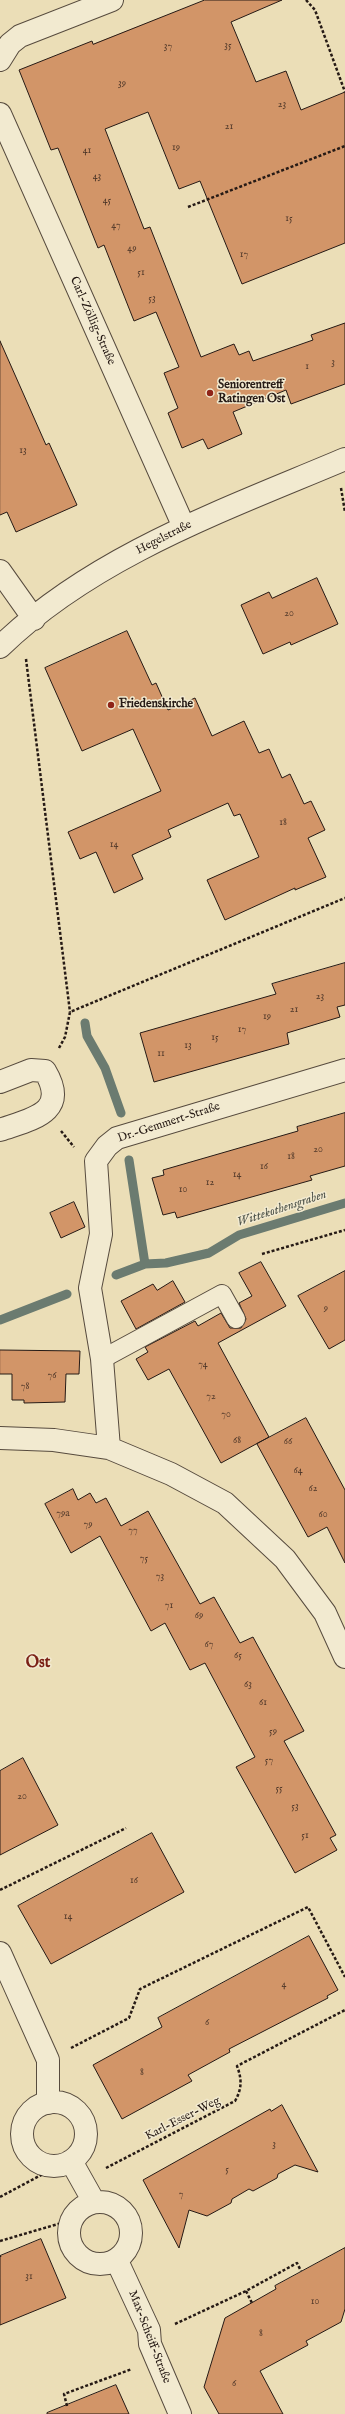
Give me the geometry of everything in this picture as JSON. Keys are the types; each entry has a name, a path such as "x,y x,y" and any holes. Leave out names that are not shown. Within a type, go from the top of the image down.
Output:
{"street":[{"path":"1,56 10,44 20,36 106,1"},
{"name":"Carl-Zöllig-Straße","path":"0,114 184,527"},
{"name":"Hegelstraße","path":"0,647 57,600 116,562 184,527 345,459"},
{"path":"0,571 28,623"},
{"path":"0,1082 31,1070 45,1071 52,1083 53,1100 45,1114 0,1130"},
{"name":"Dr.-Gemmert-Straße","path":"96,1161 107,1146 117,1138 345,1070"},
{"path":"96,1161 101,1234 90,1288 102,1359 109,1448"},
{"path":"0,1438 54,1440 109,1448 171,1474 225,1504 285,1559 325,1613 345,1657"},
{"path":"0,1953 48,2060 48,2103"},
{"path":"58,2102 68,2105 77,2112 84,2122 86,2133 84,2144 71,2161 64,2164 49,2166 35,2160 25,2148 22,2135 23,2125 28,2115 37,2107 48,2103 58,2102"},
{"path":"71,2161 94,2202"},
{"path":"94,2202 115,2205 124,2212 130,2223 132,2233 130,2245 117,2261 110,2264 95,2265 82,2260 72,2248 69,2236 70,2225 74,2215 82,2207 94,2202"},
{"name":"Max-Scheiff-Straße","path":"117,2261 149,2330 150,2344 180,2414"}],"lane":[{"path":"102,1359 222,1294 236,1319"}],"path":[{"path":"306,0 315,10 345,92"},
{"path":"188,207 345,146"},
{"path":"28,623 70,1012 66,1037 45,1071"},
{"path":"70,1012 345,898"},
{"path":"45,1114 82,1156 96,1161"},
{"path":"262,1254 345,1230"},
{"path":"0,1890 126,1828"},
{"path":"48,2060 129,2018 140,1989 308,1907 345,1977"},
{"name":"Karl-Esser-Weg","path":"82,2180 225,2108 235,2101 240,2092 241,2076 237,2066 345,2010"},
{"path":"0,2197 43,2174 49,2166"},
{"path":"0,2241 58,2224 70,2225"},
{"path":"149,2330 175,2324 246,2291 297,2263 301,2271"},
{"path":"246,2291 252,2303"},
{"path":"67,2406 64,2394 157,2360"}],"building":[{"path":"205,0 282,0 231,22 256,82 286,71 301,110 345,92 345,243 242,284 200,181 179,189 148,112 105,129 144,229 150,227 201,357 234,344 239,355 249,351 253,361 313,340 311,335 345,323 345,384 291,404 286,390 233,412 242,434 208,449 203,439 182,448 168,413 178,408 164,373 179,367 156,312 134,321 104,245 98,248 58,148 51,150 19,70 92,41 93,44"},
{"path":"0,341 46,445 49,443 77,505 16,532 7,512 0,515"},
{"path":"317,578 338,624 291,645 290,642 263,654 241,605 269,592 272,598"},
{"path":"127,631 152,685 156,683 168,710 195,698 212,736 244,721 259,753 269,749 282,778 290,774 304,804 311,801 325,830 308,838 326,877 295,890 295,888 225,920 207,880 259,857 240,814 234,816 228,803 168,830 171,837 132,855 143,879 114,893 96,852 80,859 68,832 161,791 133,729 82,751 45,668"},
{"path":"345,963 345,1005 337,1007 340,1017 287,1033 289,1044 154,1082 140,1033 276,994 272,984"},
{"path":"345,1113 345,1166 310,1176 312,1180 177,1218 175,1212 163,1215 152,1178 164,1175 163,1170 298,1131 297,1127"},
{"path":"74,1202 85,1227 61,1238 50,1213"},
{"path":"261,1262 286,1306 218,1343 269,1437 221,1463 169,1369 148,1380 136,1359 148,1352 145,1347 195,1321 198,1326 221,1313 230,1328 241,1328 246,1319 239,1303 252,1296 239,1273"},
{"path":"345,1271 345,1340 329,1349 298,1296"},
{"path":"173,1281 185,1302 136,1329 121,1301 153,1284 157,1290"},
{"path":"0,1350 80,1351 79,1374 66,1374 65,1402 24,1403 24,1400 12,1400 12,1374 0,1374"},
{"path":"306,1418 345,1490 345,1563 327,1527 308,1537 257,1444"},
{"path":"73,1489 78,1500 90,1493 96,1503 106,1498 121,1526 148,1511 200,1604 214,1597 240,1643 253,1637 304,1731 284,1741 336,1835 330,1838 337,1850 295,1873 236,1767 255,1757 205,1663 190,1670 165,1623 151,1631 100,1536 71,1553 45,1504"},
{"path":"23,1758 58,1825 0,1855 0,1771"},
{"path":"152,1833 184,1892 51,1964 18,1906"},
{"path":"309,1936 338,1990 327,1996 328,1998 229,2049 230,2052 188,2075 192,2081 122,2119 93,2065 162,2027 158,2018"},
{"path":"282,2105 318,2172 295,2165 278,2174 277,2178 253,2191 249,2189 232,2199 231,2203 207,2216 189,2210 179,2248 143,2180 270,2109 271,2111"},
{"path":"41,2239 66,2298 0,2325 0,2256"},
{"path":"345,2248 345,2309 341,2322 306,2341 308,2345 260,2371 283,2414 219,2414 204,2387 225,2318 276,2289 275,2286"},
{"path":"116,2385 129,2414 47,2414 47,2413"}],"waterway":[{"name":"Wittekothensgraben","path":"85,1023 87,1036 105,1068 121,1113"},
{"name":"Wittekothensgraben","path":"129,1160 145,1264 166,1263 209,1253 239,1235 345,1203"},
{"path":"116,1275 145,1264"},
{"path":"0,1320 67,1294"}],"place":[{"name":"Seniorentreff Ratingen Ost","path":"210,393"},
{"name":"Friedenskirche","path":"111,705"}],"district":[{"name":"Ost","path":"38,1664"}]}
